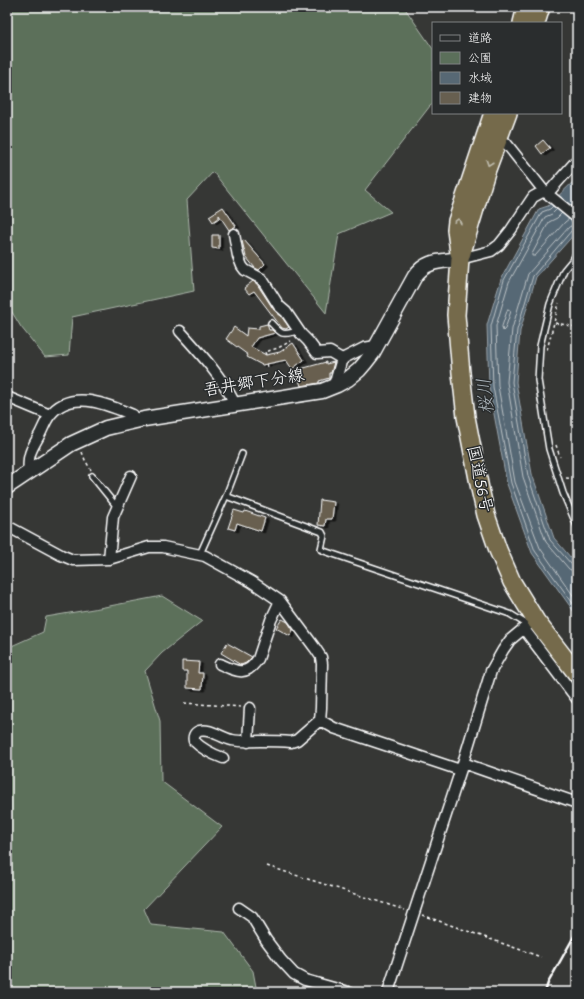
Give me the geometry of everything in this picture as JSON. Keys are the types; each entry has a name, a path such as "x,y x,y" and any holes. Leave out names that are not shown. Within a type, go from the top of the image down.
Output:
{"highway":[{"path":"522,22 526,7"},
{"path":"536,22 541,7"},
{"name":"国道56号","path":"493,114 457,221 456,230 460,259 456,315 459,358 466,417 486,515 501,557 529,625 577,674"},
{"name":"国道56号","path":"460,259 486,172 508,114"}],"main road":[{"name":"吾井郷下分線","path":"7,487 61,450 106,428 135,420 322,391 332,388 348,379 359,370 376,346 421,268 436,262 460,259"}],"street":[{"path":"498,138 506,143 548,194 577,218"},
{"path":"460,259 491,250 499,245 533,197 548,194 577,160"},
{"path":"234,234 238,256 245,270 262,279 275,301 286,312 300,333 317,353 330,352 342,359"},
{"path":"180,331 201,354 218,376 235,404"},
{"path":"332,388 342,359 357,351 376,346"},
{"path":"7,397 50,415"},
{"path":"29,471 29,454 50,415 64,403 73,400 84,400 133,415 135,420"},
{"path":"109,559 113,517 131,476"},
{"path":"7,526 73,560 109,559 149,547 163,547 200,554 252,582 280,601 321,657 322,708 320,720 297,740 291,742 258,740 248,742 230,740 214,732 205,731 195,733 193,737 197,744 212,754 223,758"},
{"path":"220,664 240,672 248,670 255,664 271,620 280,601"},
{"path":"388,992 462,767 491,671 502,650 510,640 529,625 577,699"},
{"path":"248,742 250,708"},
{"path":"320,720 334,728 577,803"},
{"path":"239,908 252,917 266,940 294,974 305,980 348,992"}],"lane":[{"path":"577,251 574,258 564,270 550,304 540,346 538,380 549,448 563,493 577,526"},
{"path":"271,323 283,334 300,333"},
{"path":"200,554 226,496 242,454"},
{"path":"92,476 117,507"},
{"path":"226,496 322,532 324,536 323,550 510,614 529,625"}],"path":[{"path":"546,355 559,303"},
{"path":"555,323 577,327"},
{"path":"266,355 265,352 278,348 300,333"},
{"path":"84,450 82,453 91,470 92,476"},
{"path":"566,478 577,479"},
{"path":"184,703 250,708"},
{"path":"267,866 414,912 541,957"}],"green space":[{"path":"7,7 404,7 432,48 432,105 365,190 391,212 339,234 326,313 213,172 187,200 194,291 72,317 69,355 45,357 21,327 7,304"},
{"path":"162,596 202,621 162,653 145,671 160,721 161,781 222,827 144,909 151,925 224,932 253,971 257,992 7,992 7,648 43,632 46,617"}],"water":[{"path":"577,178 577,231 536,277 520,331 516,382 532,474 554,538 577,565 577,616 532,553 507,484 489,387 487,325 501,279 539,209 548,206"}],"building":[{"path":"543,140 550,148 542,154 536,146"},
{"path":"223,207 236,226 229,230 219,215 219,218 213,222 209,216"},
{"path":"212,235 219,235 219,249 212,248"},
{"path":"244,240 265,264 259,270 255,268 246,257 242,241"},
{"path":"253,281 257,284 274,310 281,316 289,327 286,329 282,328 254,291 249,294 244,288"},
{"path":"267,324 269,330 272,330 275,333 257,338 251,347 266,355 280,352 293,343 304,360 292,369 286,360 262,365 247,357 248,355 226,339 234,327 246,336 247,328 259,329 259,326"},
{"path":"326,362 326,364 334,362 331,373 329,373 329,378 319,381 319,383 301,386 293,371"},
{"path":"320,500 334,502 332,519 326,519 325,526 318,525"},
{"path":"234,510 244,513 245,511 265,518 261,531 237,523 235,530 228,528"},
{"path":"282,619 288,622 293,630 290,636 276,628"},
{"path":"227,643 252,657 246,663 241,665 221,653"},
{"path":"182,661 199,662 198,673 203,673 202,689 187,688 187,671 182,671"}],"railway":[{"path":"545,992 548,983 577,931"}],"water label":[{"name":"桜川","path":"487,396"}]}
